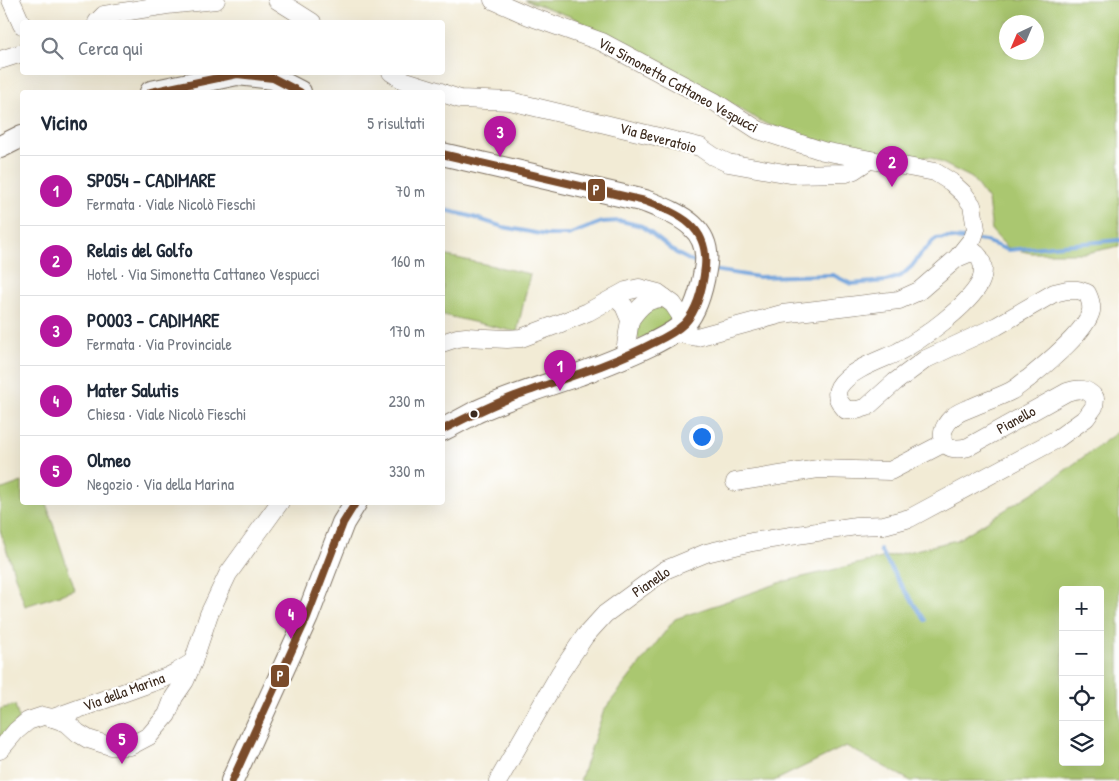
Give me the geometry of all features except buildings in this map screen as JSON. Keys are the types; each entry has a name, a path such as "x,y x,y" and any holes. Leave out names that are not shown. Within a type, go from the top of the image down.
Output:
{"main road":[{"path":"160,90 231,75"},
{"path":"245,75 273,78 296,90"},
{"path":"0,147 20,137"},
{"path":"445,155 645,201 662,208 684,219 700,233 705,246 706,264 700,293 691,314 680,327 624,358 493,405 445,428"},
{"path":"232,781 318,592 343,523 354,505"}],"street":[{"path":"11,0 20,20"},
{"path":"100,13 104,15 216,0"},
{"path":"277,0 309,20"},
{"name":"Via Simonetta Cattaneo Vespucci","path":"493,0 529,16 602,42 715,102 758,130 823,151 935,172 951,182 964,194 972,205 976,229 973,238 957,258 919,291 899,300 782,314 697,337 680,327"},
{"path":"0,60 20,54"},
{"name":"Via Beveratoio","path":"396,75 404,80 433,90"},
{"name":"Via Beveratoio","path":"445,94 460,99 520,104 700,148 728,163 790,174 846,173 869,160"},
{"name":"Pianello","path":"498,781 560,673 585,636 605,614 665,570 706,553 752,542 856,526 884,525 910,518 1057,439 1086,418 1094,406 1095,398 1089,392 1076,389 1067,392 968,447 959,450 952,448 944,443 942,435 946,425 954,416 1013,390 1072,339 1085,323 1091,311 1091,301 1087,293 1078,290 1067,290 1054,294 997,326 926,359 867,407 857,410 846,410 840,404 837,395 839,386 848,377 916,342 936,328 969,299 980,283 983,274 980,256 974,252 957,258"},
{"path":"445,342 466,337 521,338 588,312 626,291 639,288 658,293 673,304 680,327"},
{"path":"615,297 624,306 630,320"},
{"path":"624,358 630,320 636,311 655,298 665,298"},
{"path":"735,482 818,469 890,471 944,443"},
{"name":"Via della Marina","path":"0,750 16,731 28,722 43,716 66,723 88,739 110,746 130,746 150,736 171,717 174,697 185,681 209,614 229,576 278,505"},
{"name":"Via della Marina","path":"53,718 167,677 193,662"}],"green space":[{"path":"525,0 1119,0 1119,246 1086,253 1031,253 1008,248 992,231 988,200 972,178 930,157 888,155 823,142 766,124 668,68 572,17"},
{"path":"445,255 530,274 517,332 445,315"},
{"path":"648,307 663,307 671,314 671,319 639,340 637,335 640,320"},
{"path":"1119,431 1119,781 911,781 846,746 774,781 580,781 604,710 675,619 782,582 957,540 1045,485"},
{"path":"20,483 20,505 47,505 75,590 25,606 0,530 0,490"},
{"path":"15,705 19,719 0,740 0,709"}],"waterway":[{"path":"445,210 503,227 546,235 568,235 602,222 621,221 642,226 676,253 697,264"},
{"path":"713,270 758,277 833,275 851,284 886,281 901,276 935,239 966,239"},
{"path":"978,240 1008,250 1119,240"},
{"path":"880,550 925,620"}],"transit line":[{"name":"P","path":"161,90 232,75"},
{"name":"P","path":"246,75 273,78 296,90"},
{"name":"P","path":"445,155 645,201 669,211 689,223 702,241 705,253 705,267 697,304 690,317 678,329 619,359 505,400 445,428"},
{"name":"P","path":"232,781 307,617 343,523 354,505"}],"place":[{"name":"PO003 - CADIMARE","path":"500,157"},
{"name":"Relais del Golfo","path":"892,187"},
{"name":"SP054 - CADIMARE","path":"560,391"},
{"name":"Mater Salutis","path":"291,639"},
{"name":"Olmeo","path":"122,764"}]}
